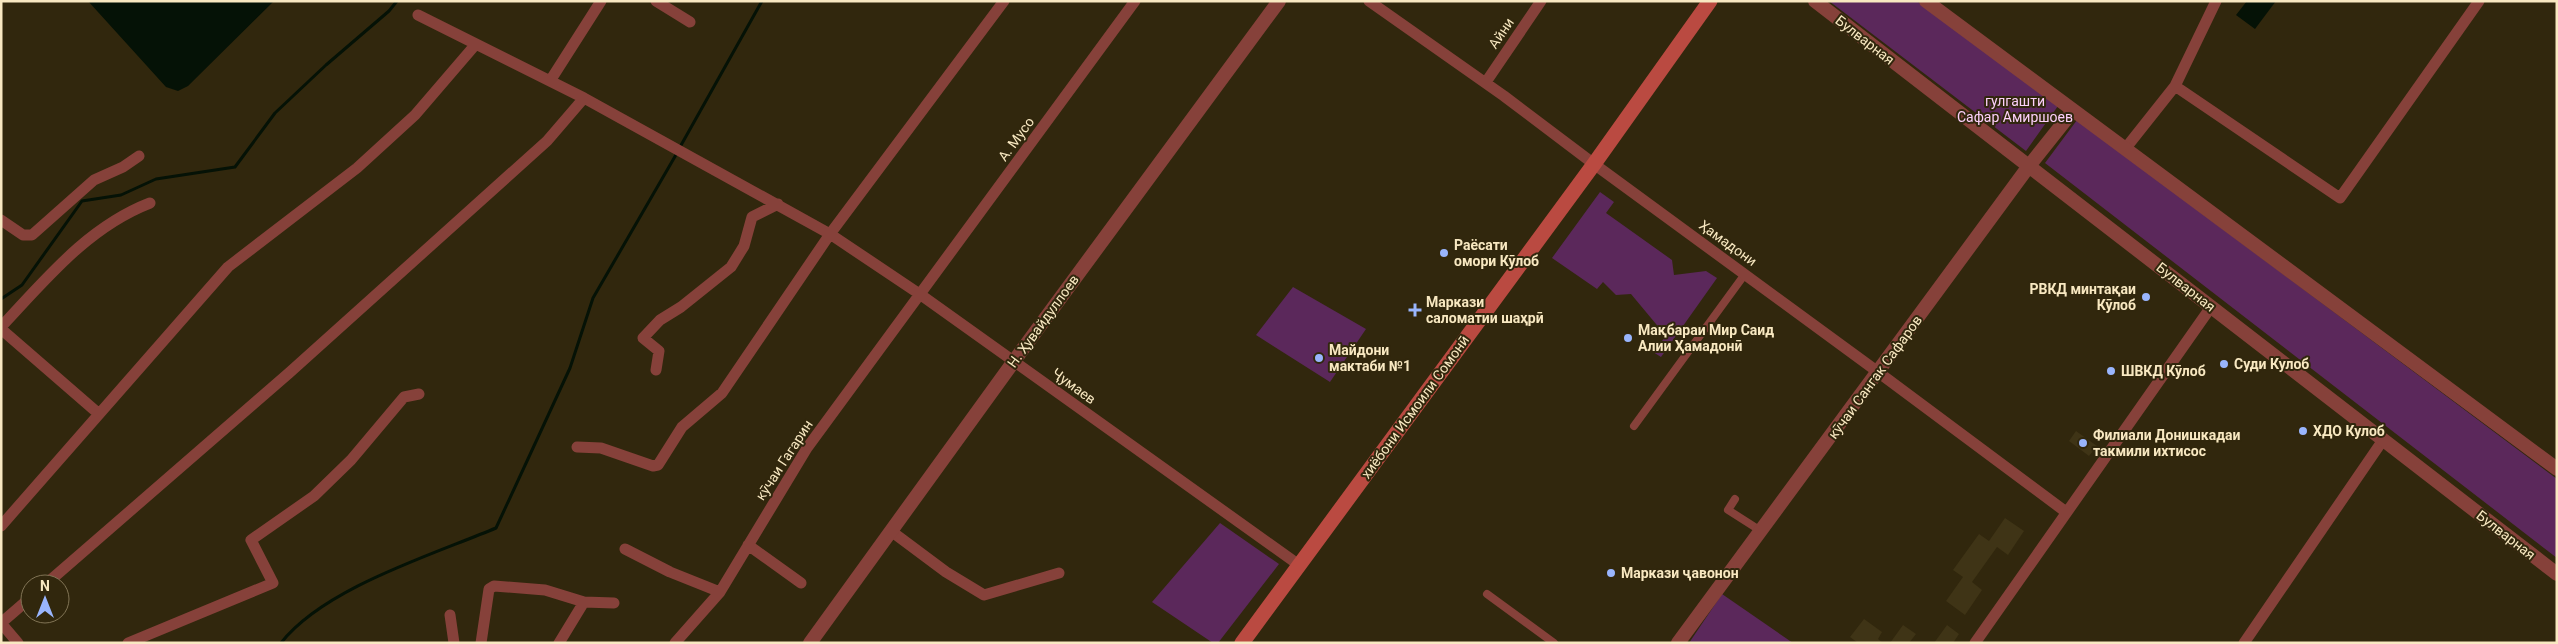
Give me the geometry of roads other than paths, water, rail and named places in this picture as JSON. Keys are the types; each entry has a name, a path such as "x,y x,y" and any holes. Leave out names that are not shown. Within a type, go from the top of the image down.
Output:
{"main road":[{"name":"хиёбони Исмоили Сомонӣ","path":"1242,643 1594,164 1710,1"}],"street":[{"path":"550,81 601,1"},
{"path":"656,1 690,22"},
{"path":"578,447 601,448 653,466 658,464 682,427 722,393 830,234 1004,1"},
{"name":"А. Мусо","path":"921,295 1135,1"},
{"name":"Н. Ҳувайдуллоев","path":"810,643 1014,361 1279,1"},
{"name":"Ҳамадони","path":"1369,1 1486,82 1594,164 2066,512"},
{"name":"Айни","path":"1486,82 1541,1"},
{"name":"Булварная","path":"1815,1 2557,574"},
{"path":"1926,1 2072,112 2125,149 2557,469"},
{"path":"2125,149 2175,86 2216,1"},
{"path":"2175,86 2340,198 2478,1"},
{"name":"Ҷумаев","path":"418,15 584,98 830,234 921,295 1299,565"},
{"path":"1,526 228,267 364,161 415,115 476,44"},
{"path":"58,574 289,373 547,141 584,98"},
{"name":"кӯчаи Сангак Сафаров","path":"1678,643 2029,166 2072,112"},
{"path":"1,220 22,235 32,235 94,180 123,167 139,156"},
{"path":"99,414 1,328 56,269 102,227 127,212 150,203"},
{"path":"656,370 659,351 643,338 660,320 681,307 732,266 744,246 752,217 778,204"},
{"path":"1634,426 1745,274"},
{"name":"кӯчаи Гагарин","path":"675,643 720,592 807,448 921,295"},
{"path":"1975,643 2211,307"},
{"path":"128,643 273,583 251,540 314,496 351,460 404,398 419,394"},
{"path":"2244,643 2383,440"},
{"path":"1735,499 1728,510 1761,531"},
{"path":"891,531 946,572 984,595 1059,572"},
{"path":"748,545 802,583"},
{"path":"625,549 670,572 720,592"},
{"path":"481,643 489,589 494,586 545,590 584,602 614,604"},
{"path":"1487,594 1554,643"},
{"path":"559,643 584,602"},
{"path":"18,643 1,623 20,607"},
{"path":"450,615 454,643"}],"waterway":[{"path":"1,299 22,285 82,201 121,195 156,179 235,167 275,113 326,65 389,11 397,1"},
{"path":"680,147 762,1"},
{"path":"281,643 300,623 351,590 411,562 496,528 570,368 593,298 677,153"}],"place":[{"name":"Раёсати омори Кӯлоб","path":"1444,253"},
{"name":"РВКД минтақаи Кӯлоб","path":"2146,297"},
{"name":"Маркази саломатии шаҳрӣ","path":"1415,310"},
{"name":"Мақбараи Мир Саид Алии Ҳамадонӣ","path":"1628,338"},
{"name":"Майдони мактаби №1","path":"1319,358"},
{"name":"Суди Кулоб","path":"2224,364"},
{"name":"ШВКД Кӯлоб","path":"2111,371"},
{"name":"ХДО Кулоб","path":"2303,431"},
{"name":"Филиали Донишкадаи такмили ихтисос","path":"2083,443"},
{"name":"Маркази ҷавонон","path":"1611,573"}],"park label":[{"name":"гулгашти Сафар Амиршоев","path":"2015,109"}]}
